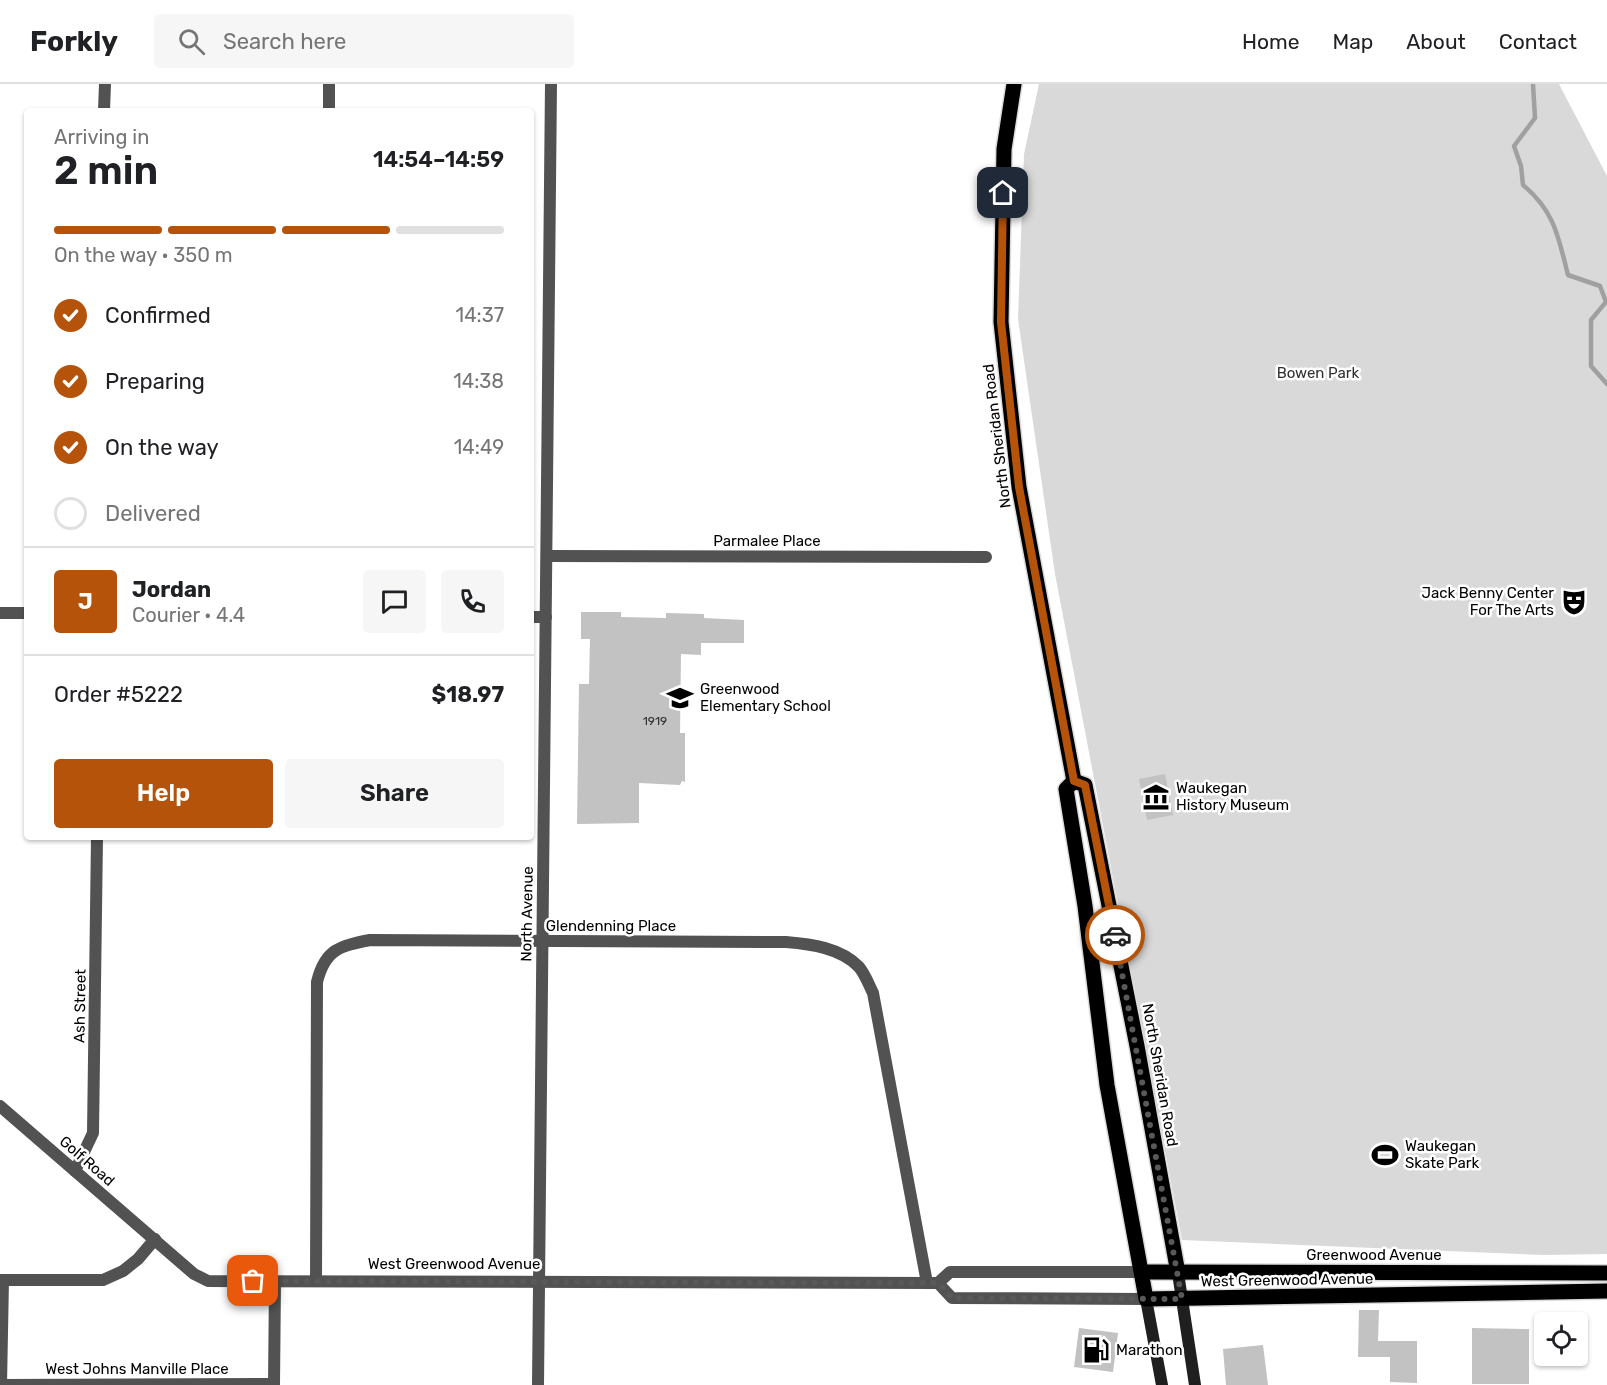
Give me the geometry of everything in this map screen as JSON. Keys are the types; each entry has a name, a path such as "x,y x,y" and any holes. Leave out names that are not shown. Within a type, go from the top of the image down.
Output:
{"main road":[{"name":"North Sheridan Road","path":"1014,84 1004,149 1001,322 1019,487 1074,781"},
{"name":"North Sheridan Road","path":"1074,781 1066,789 1101,1040 1162,1385"},
{"name":"North Sheridan Road","path":"1074,781 1085,785 1137,1046 1178,1273 1195,1385"},
{"name":"Greenwood Avenue","path":"1142,1272 1607,1273"},
{"name":"West Greenwood Avenue","path":"1146,1299 1607,1291"}],"street":[{"path":"104,108 105,84"},
{"path":"329,108 330,84"},
{"name":"North Avenue","path":"538,1385 551,84"},
{"name":"Parmalee Place","path":"547,556 986,557"},
{"path":"0,613 24,613"},
{"path":"534,617 546,617"},
{"name":"Ash Street","path":"75,1171 93,1133 97,840"},
{"name":"Glendenning Place","path":"316,1281 317,982 321,965 333,951 343,945 370,940 814,944 842,956 859,968 873,993 933,1283"},
{"name":"Golf Road","path":"0,1106 155,1239"},
{"path":"1,1385 1,1280 103,1280 138,1259 155,1239"},
{"name":"West Greenwood Avenue","path":"155,1239 194,1275 208,1281 933,1283 950,1272 1142,1272"},
{"path":"274,1385 275,1281"},
{"name":"West Greenwood Avenue","path":"933,1283 952,1298 1146,1299"},
{"name":"West Johns Manville Place","path":"1,1385 274,1385"}],"green space":[{"name":"Bowen Park","path":"1039,84 1559,84 1607,176 1607,1254 1543,1255 1182,1240 1055,574 1018,319 1024,154"}],"building":[{"path":"581,612 621,612 621,617 666,618 666,613 704,614 704,618 744,620 744,643 701,643 701,655 681,654 680,733 685,733 685,782 682,781 680,785 639,783 639,823 577,824 579,684 589,684 590,639 581,639"},
{"name":"Waukegan History Museum","path":"1165,774 1173,815 1147,820 1139,779"},
{"path":"1359,1310 1379,1310 1378,1341 1417,1341 1417,1383 1390,1382 1390,1357 1358,1357"},
{"name":"Marathon","path":"1079,1328 1118,1333 1113,1372 1074,1367"},
{"path":"1472,1328 1529,1329 1529,1384 1472,1384"},
{"path":"1263,1345 1268,1385 1226,1385 1223,1349"}],"waterway":[{"path":"1533,84 1535,118 1514,146 1521,166 1523,185 1549,215 1558,237 1568,275 1600,286 1606,302 1591,320 1591,366 1607,384"}],"way so far":[{"path":"253,1281 938,1283 952,1298 1182,1299 1115,935"}],"place":[{"name":"Jack Benny Center For The Arts","path":"1574,602"},
{"name":"Greenwood Elementary School","path":"680,698"},
{"name":"Waukegan History Museum","path":"1156,797"},
{"name":"Waukegan Skate Park","path":"1385,1155"},
{"name":"Marathon","path":"1096,1350"}],"route":[{"path":"1003,193 1001,322 1019,487 1074,781 1085,785 1115,935"}]}
